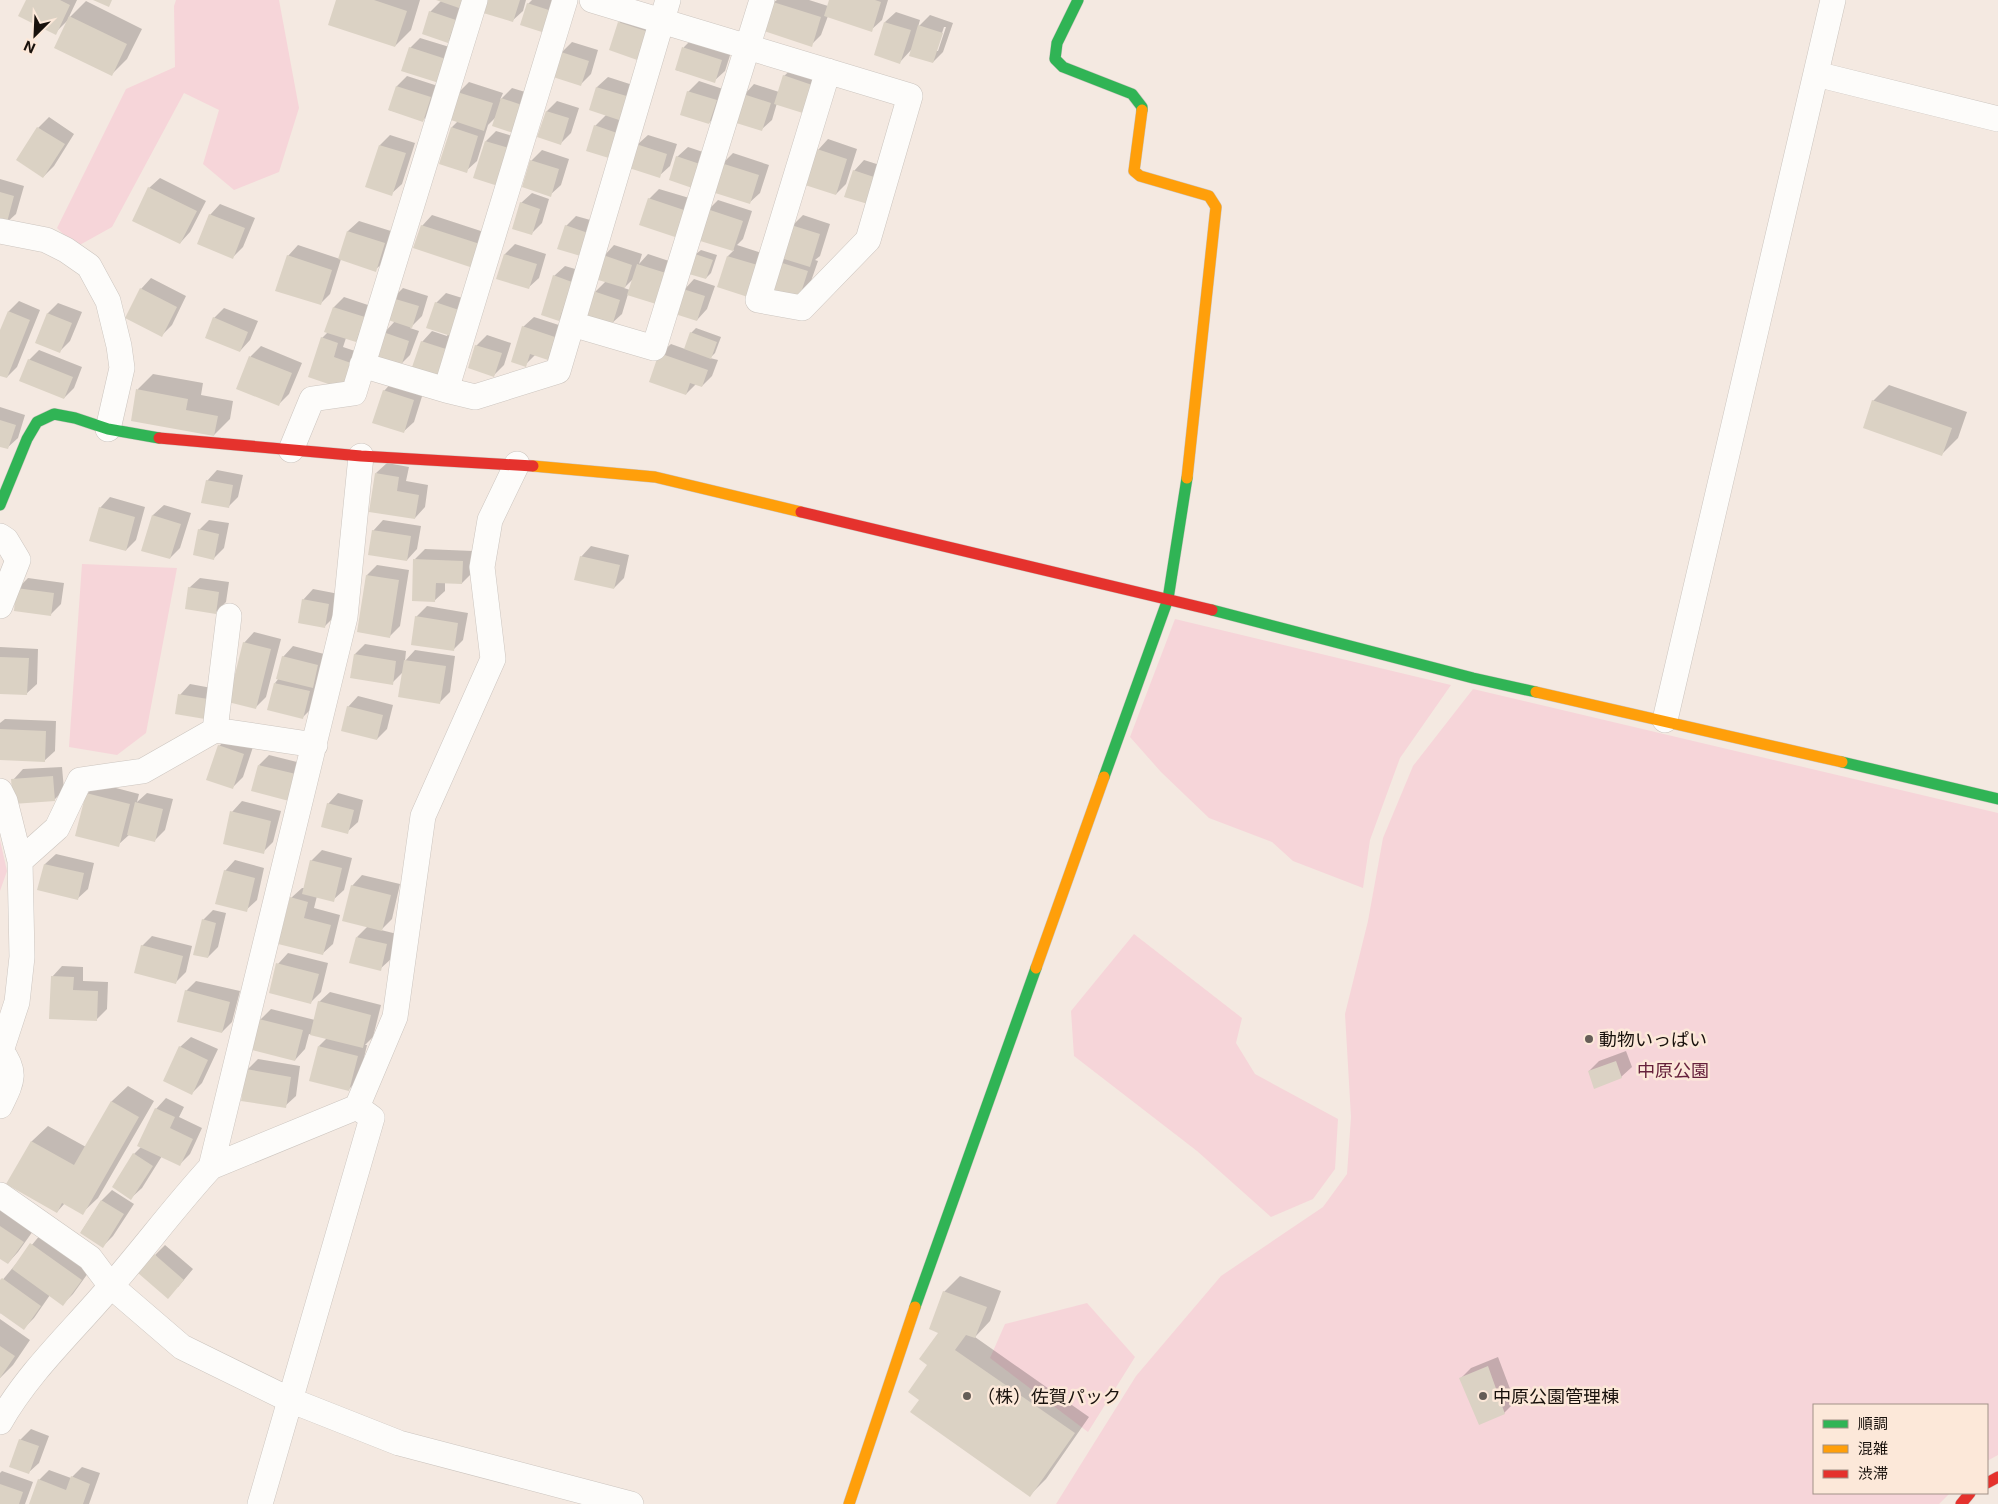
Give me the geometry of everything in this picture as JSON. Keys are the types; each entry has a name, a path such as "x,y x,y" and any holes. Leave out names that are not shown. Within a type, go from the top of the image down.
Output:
{"street":[{"path":"291,450 312,399 354,393 475,0"},
{"path":"446,390 565,0"},
{"path":"592,0 665,11 746,47 828,71 910,96 868,240 802,308 758,300 828,71"},
{"path":"572,324 654,348 762,0"},
{"path":"849,1504 903,1340 1168,599 1186,483 1216,207 1209,196 1140,176 1134,171 1142,108 1132,94 1063,67 1055,59 1057,43 1078,0"},
{"path":"1665,720 1833,0"},
{"path":"362,365 475,397 558,371 665,11"},
{"path":"1816,74 1998,120"},
{"path":"0,231 46,240 66,250 89,266 108,301 120,346 122,368 108,429"},
{"path":"0,505 27,439 37,422 54,414 75,418 108,429 149,437 361,456 517,464 656,477 1168,599 1472,678 1665,720 1998,799"},
{"path":"211,1167 345,617 361,456"},
{"path":"0,1422 11,1404 48,1356 111,1286 178,1202 211,1167 357,1107 395,1017 424,816 493,659 482,567 490,520 517,464"},
{"path":"0,536 6,540 18,560 0,606"},
{"path":"215,730 229,616"},
{"path":"20,861 57,828 80,780 143,771 215,730 315,745"},
{"path":"0,791 5,801 20,861 22,956 17,1002 0,1051 10,1063 12,1080 0,1106"},
{"path":"260,1504 372,1118 357,1107"},
{"path":"0,1195 90,1258 111,1286 182,1347 290,1400 399,1443 631,1504"},
{"path":"1961,1504 1969,1494"}],"green space":[{"path":"176,0 279,0 299,108 279,172 234,190 203,164 219,110 184,93 112,227 76,247 57,228 126,89 175,67 174,6"},
{"path":"82,564 177,568 146,733 117,755 69,747"},
{"path":"1175,619 1451,685 1400,758 1370,840 1363,888 1293,861 1272,842 1209,818 1161,772 1130,737"},
{"name":"中原公園","path":"1473,689 1998,813 1998,1455 1988,1460 1988,1404 1813,1404 1813,1494 1949,1494 1939,1504 1056,1504 1136,1376 1221,1276 1323,1207 1347,1174 1351,1117 1345,1014 1368,921 1383,838 1413,766"},
{"path":"0,840 7,871 0,891"},
{"path":"1134,934 1242,1018 1236,1043 1255,1074 1338,1119 1335,1169 1313,1199 1271,1217 1197,1151 1074,1056 1071,1011"},
{"path":"1087,1303 1135,1357 1088,1432 990,1358 1005,1324"}],"building":[{"path":"26,0 60,0 70,5 56,35 18,16"},
{"path":"93,0 112,0 109,7"},
{"path":"336,0 374,0 407,11 395,47 328,25"},
{"path":"436,0 462,0 459,8"},
{"path":"484,0 520,0 513,22 480,12"},
{"path":"829,0 875,0 881,2 872,32 824,16"},
{"path":"773,2 821,17 812,47 764,31"},
{"path":"527,3 552,11 545,33 520,25"},
{"path":"429,11 456,20 448,43 422,34"},
{"path":"69,16 127,44 112,76 54,48"},
{"path":"618,22 649,32 640,61 609,50"},
{"path":"884,22 911,30 900,64 874,55"},
{"path":"918,25 943,33 933,63 909,56"},
{"path":"409,47 446,59 439,83 401,71"},
{"path":"682,47 722,60 715,83 675,70"},
{"path":"561,52 589,61 581,86 553,77"},
{"path":"783,75 815,86 806,114 774,104"},
{"path":"396,86 431,97 423,122 388,110"},
{"path":"596,87 630,97 622,121 589,110"},
{"path":"687,91 717,100 709,124 680,115"},
{"path":"457,92 493,103 484,131 448,119"},
{"path":"743,94 771,103 762,131 733,122"},
{"path":"501,98 525,106 516,134 492,126"},
{"path":"546,111 569,118 561,145 537,137"},
{"path":"594,125 620,134 612,159 586,151"},
{"path":"37,127 65,144 43,178 16,160"},
{"path":"451,127 478,136 467,173 439,164"},
{"path":"485,141 509,148 498,186 473,178"},
{"path":"636,144 667,154 660,178 629,168"},
{"path":"379,145 406,153 392,196 365,187"},
{"path":"817,149 847,159 836,195 805,185"},
{"path":"676,156 703,165 695,189 669,180"},
{"path":"530,160 559,169 551,197 522,187"},
{"path":"721,163 759,175 750,204 712,192"},
{"path":"853,170 877,178 868,204 844,197"},
{"path":"148,187 197,211 180,244 132,221"},
{"path":"0,192 14,196 6,226 0,224"},
{"path":"648,198 687,211 678,238 639,225"},
{"path":"520,202 540,209 532,235 512,229"},
{"path":"707,209 743,221 733,251 697,240"},
{"path":"209,214 245,228 233,259 197,244"},
{"path":"421,225 480,244 473,268 413,248"},
{"path":"565,225 591,234 584,257 557,249"},
{"path":"791,225 820,234 810,267 781,258"},
{"path":"347,231 385,243 376,272 338,259"},
{"path":"504,254 537,264 529,289 496,279"},
{"path":"695,254 713,260 706,279 689,274"},
{"path":"287,255 332,270 321,305 275,291"},
{"path":"603,255 632,265 625,288 595,279"},
{"path":"727,256 761,266 751,298 717,287"},
{"path":"779,262 808,271 799,299 771,289"},
{"path":"637,264 666,273 656,304 627,295"},
{"path":"553,275 572,282 559,321 541,315"},
{"path":"140,288 177,307 162,337 125,318"},
{"path":"683,289 705,296 697,321 675,314"},
{"path":"593,291 620,300 612,326 585,317"},
{"path":"392,298 419,306 412,328 385,319"},
{"path":"435,302 462,311 454,337 426,328"},
{"path":"333,307 365,317 356,342 324,332"},
{"path":"8,311 30,320 7,378 0,376 0,330"},
{"path":"47,313 72,323 60,353 35,343"},
{"path":"213,317 248,332 240,352 205,338"},
{"path":"522,326 555,337 548,360 530,354 526,367 511,362"},
{"path":"383,332 409,341 401,367 374,358"},
{"path":"690,332 717,342 711,359 684,349"},
{"path":"321,337 338,343 334,357 351,363 343,389 308,377"},
{"path":"421,341 446,349 437,378 411,370"},
{"path":"475,345 502,353 494,377 468,368"},
{"path":"659,353 708,370 702,387 690,383 686,395 649,382"},
{"path":"249,356 292,373 279,406 236,389"},
{"path":"28,359 73,377 64,399 19,381"},
{"path":"136,389 188,399 186,410 218,416 214,436 131,421"},
{"path":"383,390 414,400 404,433 372,423"},
{"path":"1872,400 1952,428 1942,456 1863,428"},
{"path":"0,420 16,425 8,449 0,447"},
{"path":"375,473 399,477 397,491 419,495 415,519 369,512"},
{"path":"206,480 233,485 229,508 201,503"},
{"path":"99,507 135,517 126,551 89,541"},
{"path":"152,515 181,524 170,559 141,551"},
{"path":"198,529 219,534 214,560 193,555"},
{"path":"372,530 411,536 407,561 368,555"},
{"path":"580,556 620,565 614,589 574,580"},
{"path":"413,559 463,561 462,584 436,583 435,602 412,601"},
{"path":"366,575 399,580 390,638 357,632"},
{"path":"188,587 219,592 216,614 185,609"},
{"path":"16,588 54,593 51,616 14,611"},
{"path":"302,599 329,604 325,628 298,623"},
{"path":"415,616 458,623 454,651 411,645"},
{"path":"243,642 271,649 256,709 228,702"},
{"path":"354,654 396,661 393,685 350,678"},
{"path":"282,656 318,665 313,688 276,679"},
{"path":"0,657 29,658 27,695 0,694"},
{"path":"404,660 446,666 440,704 398,697"},
{"path":"274,683 310,691 303,719 267,710"},
{"path":"178,694 208,699 205,719 175,714"},
{"path":"347,706 383,715 377,740 341,731"},
{"path":"0,729 46,731 45,762 0,760"},
{"path":"218,745 244,754 233,789 206,780"},
{"path":"258,765 296,774 289,801 251,791"},
{"path":"53,776 55,801 13,804 11,779"},
{"path":"86,793 130,804 119,847 75,836"},
{"path":"135,802 163,809 155,842 127,835"},
{"path":"327,803 354,810 348,834 321,827"},
{"path":"230,811 271,821 264,854 223,844"},
{"path":"310,860 342,868 334,902 302,894"},
{"path":"44,864 84,873 78,900 37,890"},
{"path":"224,870 255,878 247,912 215,904"},
{"path":"351,885 391,895 382,931 342,921"},
{"path":"290,897 308,902 304,918 331,925 323,955 278,944"},
{"path":"202,919 216,923 208,958 193,955"},
{"path":"356,937 387,944 381,971 349,963"},
{"path":"141,945 183,956 176,984 134,973"},
{"path":"276,963 319,974 311,1004 269,993"},
{"path":"51,976 74,977 73,990 98,991 97,1021 49,1019"},
{"path":"185,990 230,1002 222,1033 177,1022"},
{"path":"318,1001 371,1015 363,1048 310,1035"},
{"path":"259,1019 303,1030 295,1061 252,1050"},
{"path":"179,1046 208,1060 192,1095 163,1081"},
{"path":"318,1046 358,1056 349,1091 309,1081"},
{"path":"1616,1061 1622,1078 1594,1089 1588,1071"},
{"path":"246,1069 291,1077 286,1108 241,1101"},
{"path":"111,1101 139,1117 83,1215 62,1203 57,1213 6,1184 31,1141 74,1165"},
{"path":"155,1108 175,1117 170,1128 193,1139 180,1166 137,1146"},
{"path":"133,1153 153,1166 131,1200 112,1187"},
{"path":"101,1200 124,1214 103,1248 80,1233"},
{"path":"0,1226 24,1242 8,1264 0,1259"},
{"path":"30,1243 82,1280 63,1306 12,1269"},
{"path":"154,1254 184,1280 168,1299 138,1273"},
{"path":"2,1278 41,1306 24,1330 0,1313 0,1280"},
{"name":"（株）佐賀パック","path":"943,1291 987,1307 975,1338 966,1335 955,1350 1075,1433 1030,1497 910,1412 919,1400 908,1392 927,1365 919,1359 938,1333 929,1329"},
{"path":"0,1346 15,1356 0,1378"},
{"name":"中原公園管理棟","path":"1488,1366 1505,1414 1479,1425 1459,1378"},
{"path":"19,1439 39,1446 29,1474 9,1467"},
{"path":"71,1476 90,1484 83,1504 29,1504 38,1479 66,1490"},
{"path":"0,1484 23,1492 19,1504 0,1504"}],"traffic: fast":[{"path":"1078,0 1057,43 1055,59 1063,67 1132,94 1142,107 1142,110"},
{"path":"0,505 27,439 37,422 54,414 75,418 108,429 159,438"},
{"path":"1104,777 1168,599 1187,478"},
{"path":"1212,610 1473,678 1536,692"},
{"path":"1842,762 1998,799"},
{"path":"915,1307 1036,968"}],"traffic: slow":[{"path":"1142,110 1134,171 1140,176 1209,196 1216,207 1187,478"},
{"path":"533,466 655,477 801,512"},
{"path":"1536,692 1842,762"},
{"path":"1036,968 1104,777"},
{"path":"849,1504 915,1307"}],"traffic: jam":[{"path":"159,438 361,456 533,466"},
{"path":"801,512 1212,610"},
{"path":"1988,1482 1998,1477"},
{"path":"1961,1504 1969,1494"}],"place":[{"name":"動物いっぱい","path":"1589,1039"},
{"name":"（株）佐賀パック","path":"967,1396"},
{"name":"中原公園管理棟","path":"1483,1396"}]}
